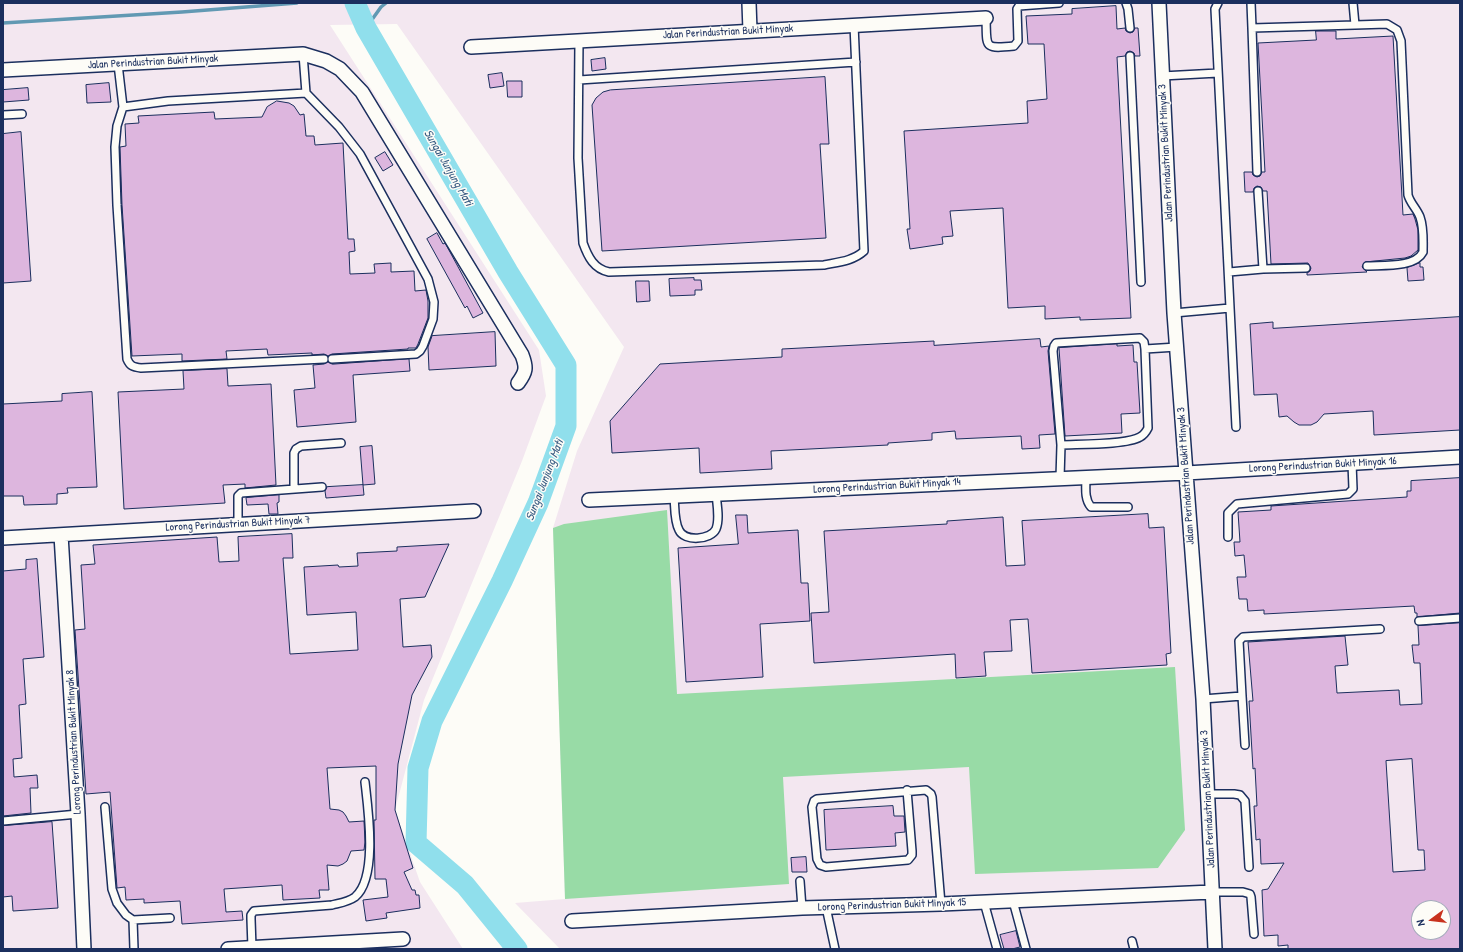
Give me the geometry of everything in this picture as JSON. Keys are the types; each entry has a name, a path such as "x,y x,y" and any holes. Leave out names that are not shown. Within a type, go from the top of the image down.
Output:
{"street":[{"path":"749,3 750,31"},
{"name":"Jalan Perindustrian Bukit Minyak 3","path":"1159,3 1176,347 1203,699 1215,949"},
{"name":"Jalan Perindustrian Bukit Minyak","path":"471,47 986,18"},
{"path":"303,54 326,61 340,69 362,92 522,355 525,364 525,374 518,383"},
{"name":"Jalan Perindustrian Bukit Minyak","path":"3,70 303,54"},
{"name":"Lorong Perindustrian Bukit Minyak 16","path":"1186,472 1460,457"},
{"name":"Lorong Perindustrian Bukit Minyak 14","path":"589,500 1186,472"},
{"name":"Lorong Perindustrian Bukit Minyak 7","path":"3,538 474,511"},
{"name":"Lorong Perindustrian Bukit Minyak 8","path":"61,535 78,814 84,949"},
{"name":"Lorong Perindustrian Bukit Minyak 15","path":"572,921 802,908 941,904 1212,892"},
{"path":"228,949 351,946 403,939"}],"lane":[{"path":"986,18 987,43 993,48 1014,46 1018,41 1017,9 1019,6 1059,3"},
{"path":"1126,3 1130,28"},
{"path":"1250,3 1257,172"},
{"path":"1354,3 1355,25"},
{"path":"1217,6 1218,73 1236,427"},
{"path":"1252,28 1387,24 1397,30 1401,40 1408,194 1411,204 1420,216 1423,252 1417,260 1399,264 1367,266"},
{"path":"579,41 578,158 583,243 587,255 600,270 609,272 824,265 849,260 858,256 864,251 854,25"},
{"path":"303,54 306,93 339,127 360,154 428,279 434,302 433,320 429,332 420,351 416,354 332,359"},
{"path":"1130,56 1141,282"},
{"path":"579,80 856,62"},
{"path":"118,64 123,107 117,126 115,147 117,212 127,359 129,364 133,367 141,368 324,359"},
{"path":"1162,76 1218,73"},
{"path":"123,107 168,101 306,93"},
{"path":"3,115 22,114"},
{"path":"1258,191 1263,269"},
{"path":"1229,272 1263,269 1306,268"},
{"path":"1174,313 1230,308"},
{"path":"1060,445 1126,441 1139,438 1145,433 1148,428 1145,349 1144,342 1140,338 1056,343 1054,346 1053,351 1060,445 1060,478"},
{"path":"1145,349 1176,347"},
{"path":"294,490 293,456 296,449 301,446 341,443"},
{"path":"1228,537 1228,513 1237,504 1348,494 1353,489 1352,463"},
{"path":"1086,477 1086,497 1088,504 1091,507 1128,507"},
{"path":"238,524 238,496 241,493 322,487"},
{"path":"674,496 678,529 681,535 686,538 707,537 714,533 718,522 716,494"},
{"path":"1419,621 1460,618"},
{"path":"1245,745 1239,641 1243,637 1380,629"},
{"path":"1203,699 1242,696"},
{"path":"252,948 251,915 254,911 341,903 356,896 362,888 368,873 369,854 369,824 365,782"},
{"path":"907,790 912,851 910,858 904,861 826,867 820,865 816,859 812,807 814,801 820,798 907,790 929,791 932,797 941,904"},
{"path":"1208,794 1240,795 1244,801 1249,867"},
{"path":"105,807 112,889 122,910 133,920 170,918"},
{"path":"3,821 78,814"},
{"path":"800,881 802,908"},
{"path":"1212,892 1243,892 1250,894 1254,934"},
{"path":"1013,901 1026,949"},
{"path":"984,902 997,949"},
{"path":"826,907 835,949"},
{"path":"133,920 134,949"},
{"path":"1132,941 1134,949"}],"shaded area":[{"path":"3,3 1460,3 1460,949 560,949 515,903 565,899 553,528 577,451 624,347 397,24 330,25 539,350 546,396 522,461 424,700 395,810 420,882 463,949 3,949"}],"green space":[{"path":"667,510 677,694 1175,667 1185,830 1158,868 975,874 969,767 783,777 789,884 565,899 553,528 564,524"}],"building":[{"path":"1116,6 1117,29 1125,28 1126,31 1130,33 1133,32 1135,28 1138,28 1140,56 1135,56 1134,53 1130,51 1127,52 1125,56 1117,57 1131,318 1080,320 1080,317 1045,319 1045,306 1008,308 1003,208 950,211 953,236 942,237 943,244 910,249 907,229 910,229 904,131 1028,123 1027,101 1047,99 1044,44 1028,44 1026,16 1072,14 1072,9"},
{"path":"1316,31 1336,31 1336,39 1393,36 1403,215 1413,214 1418,230 1418,250 1411,256 1405,258 1365,262 1362,267 1367,272 1307,275 1311,268 1308,263 1271,264 1267,191 1263,191 1261,187 1257,186 1254,188 1253,192 1245,192 1244,172 1252,172 1253,175 1257,177 1260,176 1262,172 1265,172 1258,43 1316,40"},
{"path":"605,58 606,69 592,71 591,60"},
{"path":"502,73 504,86 490,88 488,75"},
{"path":"825,77 829,144 820,144 826,238 602,251 592,105 596,98 603,92 610,90"},
{"path":"507,81 522,81 522,97 508,97"},
{"path":"109,83 111,102 87,103 86,85"},
{"path":"28,88 29,100 3,102 3,90"},
{"path":"277,101 289,103 294,106 300,115 304,114 306,136 314,136 315,145 343,143 348,239 354,239 355,251 349,252 350,274 375,273 374,264 391,263 391,272 414,271 415,291 426,290 428,301 428,318 416,348 332,354 328,356 324,354 312,355 312,353 268,355 267,349 226,351 227,359 182,361 182,354 132,356 122,205 120,147 126,146 125,124 139,123 138,116 214,112 215,119 262,117 267,107"},
{"path":"21,132 31,281 3,283 3,134"},
{"path":"385,152 393,165 383,171 375,158"},
{"path":"437,233 443,244 445,243 483,313 473,318 467,306 465,308 427,239"},
{"path":"1420,263 1420,267 1423,267 1424,280 1408,281 1407,268"},
{"path":"694,278 694,280 701,280 702,290 695,290 695,295 670,296 669,279"},
{"path":"636,281 649,281 650,301 637,302"},
{"path":"1460,317 1460,430 1374,435 1373,411 1324,414 1317,422 1311,425 1299,425 1287,416 1279,417 1277,394 1254,395 1250,324 1273,322 1273,328"},
{"path":"495,332 496,366 429,370 428,347 432,336"},
{"path":"1040,339 1041,347 1049,346 1048,351 1055,434 1039,435 1040,448 1022,449 1021,436 956,439 955,431 932,433 932,440 888,443 888,445 771,451 772,469 700,473 699,448 612,453 610,421 660,364 782,357 782,349 934,341 934,345"},
{"path":"1117,344 1117,346 1133,345 1134,362 1137,362 1140,413 1121,414 1122,433 1065,436 1059,348"},
{"path":"409,359 410,371 353,375 356,422 297,427 294,390 315,388 313,365 328,362 332,364"},
{"path":"227,369 228,386 271,384 276,485 245,488 245,484 223,485 225,503 124,509 118,392 184,389 183,371"},
{"path":"92,392 97,487 67,488 68,493 57,494 57,504 24,505 23,496 3,496 3,404 62,401 62,394"},
{"path":"372,446 375,484 363,485 360,447"},
{"path":"1460,478 1460,613 1417,617 1414,606 1264,614 1264,610 1248,611 1247,599 1239,599 1237,577 1246,577 1244,555 1235,556 1234,542 1240,542 1238,512 1271,510 1271,506 1407,497 1407,491 1411,491 1411,481"},
{"path":"363,485 364,495 326,498 325,491 327,487"},
{"path":"279,495 279,502 277,503 278,514 269,514 268,504 247,505 246,498"},
{"path":"1148,514 1149,528 1164,527 1171,653 1166,654 1167,665 1032,673 1028,619 1010,620 1012,651 984,652 986,676 956,678 955,654 814,663 811,613 829,612 824,531 947,524 947,521 1003,517 1006,566 1025,565 1022,521"},
{"path":"736,515 747,515 748,533 798,530 801,583 808,583 810,621 760,624 763,677 686,682 678,548 738,544"},
{"path":"292,534 293,558 283,558 290,654 358,650 356,612 307,615 304,567 338,565 339,567 358,566 357,553 397,551 397,547 449,544 425,597 400,599 403,647 431,645 432,657 412,695 398,764 395,810 413,868 404,872 412,890 415,890 416,895 419,895 420,908 386,913 387,918 366,921 363,900 388,897 386,879 375,879 374,820 376,820 376,766 327,768 330,809 343,812 349,822 364,821 365,842 364,850 351,851 347,861 343,864 338,866 327,865 329,890 319,890 320,898 283,900 282,885 224,889 226,912 242,911 243,920 182,924 180,901 144,903 144,899 126,900 125,887 117,888 110,792 86,794 75,630 85,629 81,565 95,564 93,545 217,537 219,562 239,561 238,537"},
{"path":"37,559 44,657 23,659 26,704 19,705 22,758 13,759 14,777 37,775 38,788 30,788 31,813 3,816 3,571 26,569 26,560"},
{"path":"1460,623 1460,949 1288,949 1288,945 1278,946 1278,935 1264,936 1262,890 1268,889 1284,863 1261,864 1260,839 1256,840 1254,806 1257,806 1249,701 1253,701 1248,642 1345,636 1348,665 1335,666 1337,693 1399,690 1400,705 1422,704 1420,663 1414,663 1412,645 1419,645 1418,626","holes":["1412,759 1418,850 1424,850 1425,870 1393,872 1386,761"]},
{"path":"893,806 894,816 904,816 905,832 895,833 896,846 826,850 824,810"},
{"path":"52,822 58,908 13,911 12,896 3,897 3,826"},
{"path":"806,857 807,872 792,872 791,858"},
{"path":"1016,931 1020,947 1004,949 1000,935"}],"waterway":[{"path":"3,23 297,3"},
{"name":"Sungai Junjung Mati","path":"355,3 366,28 508,272 566,365 566,426 538,503 502,581 432,721 418,768 416,843 465,885 517,949"},
{"path":"366,28 381,7 386,3"}]}
